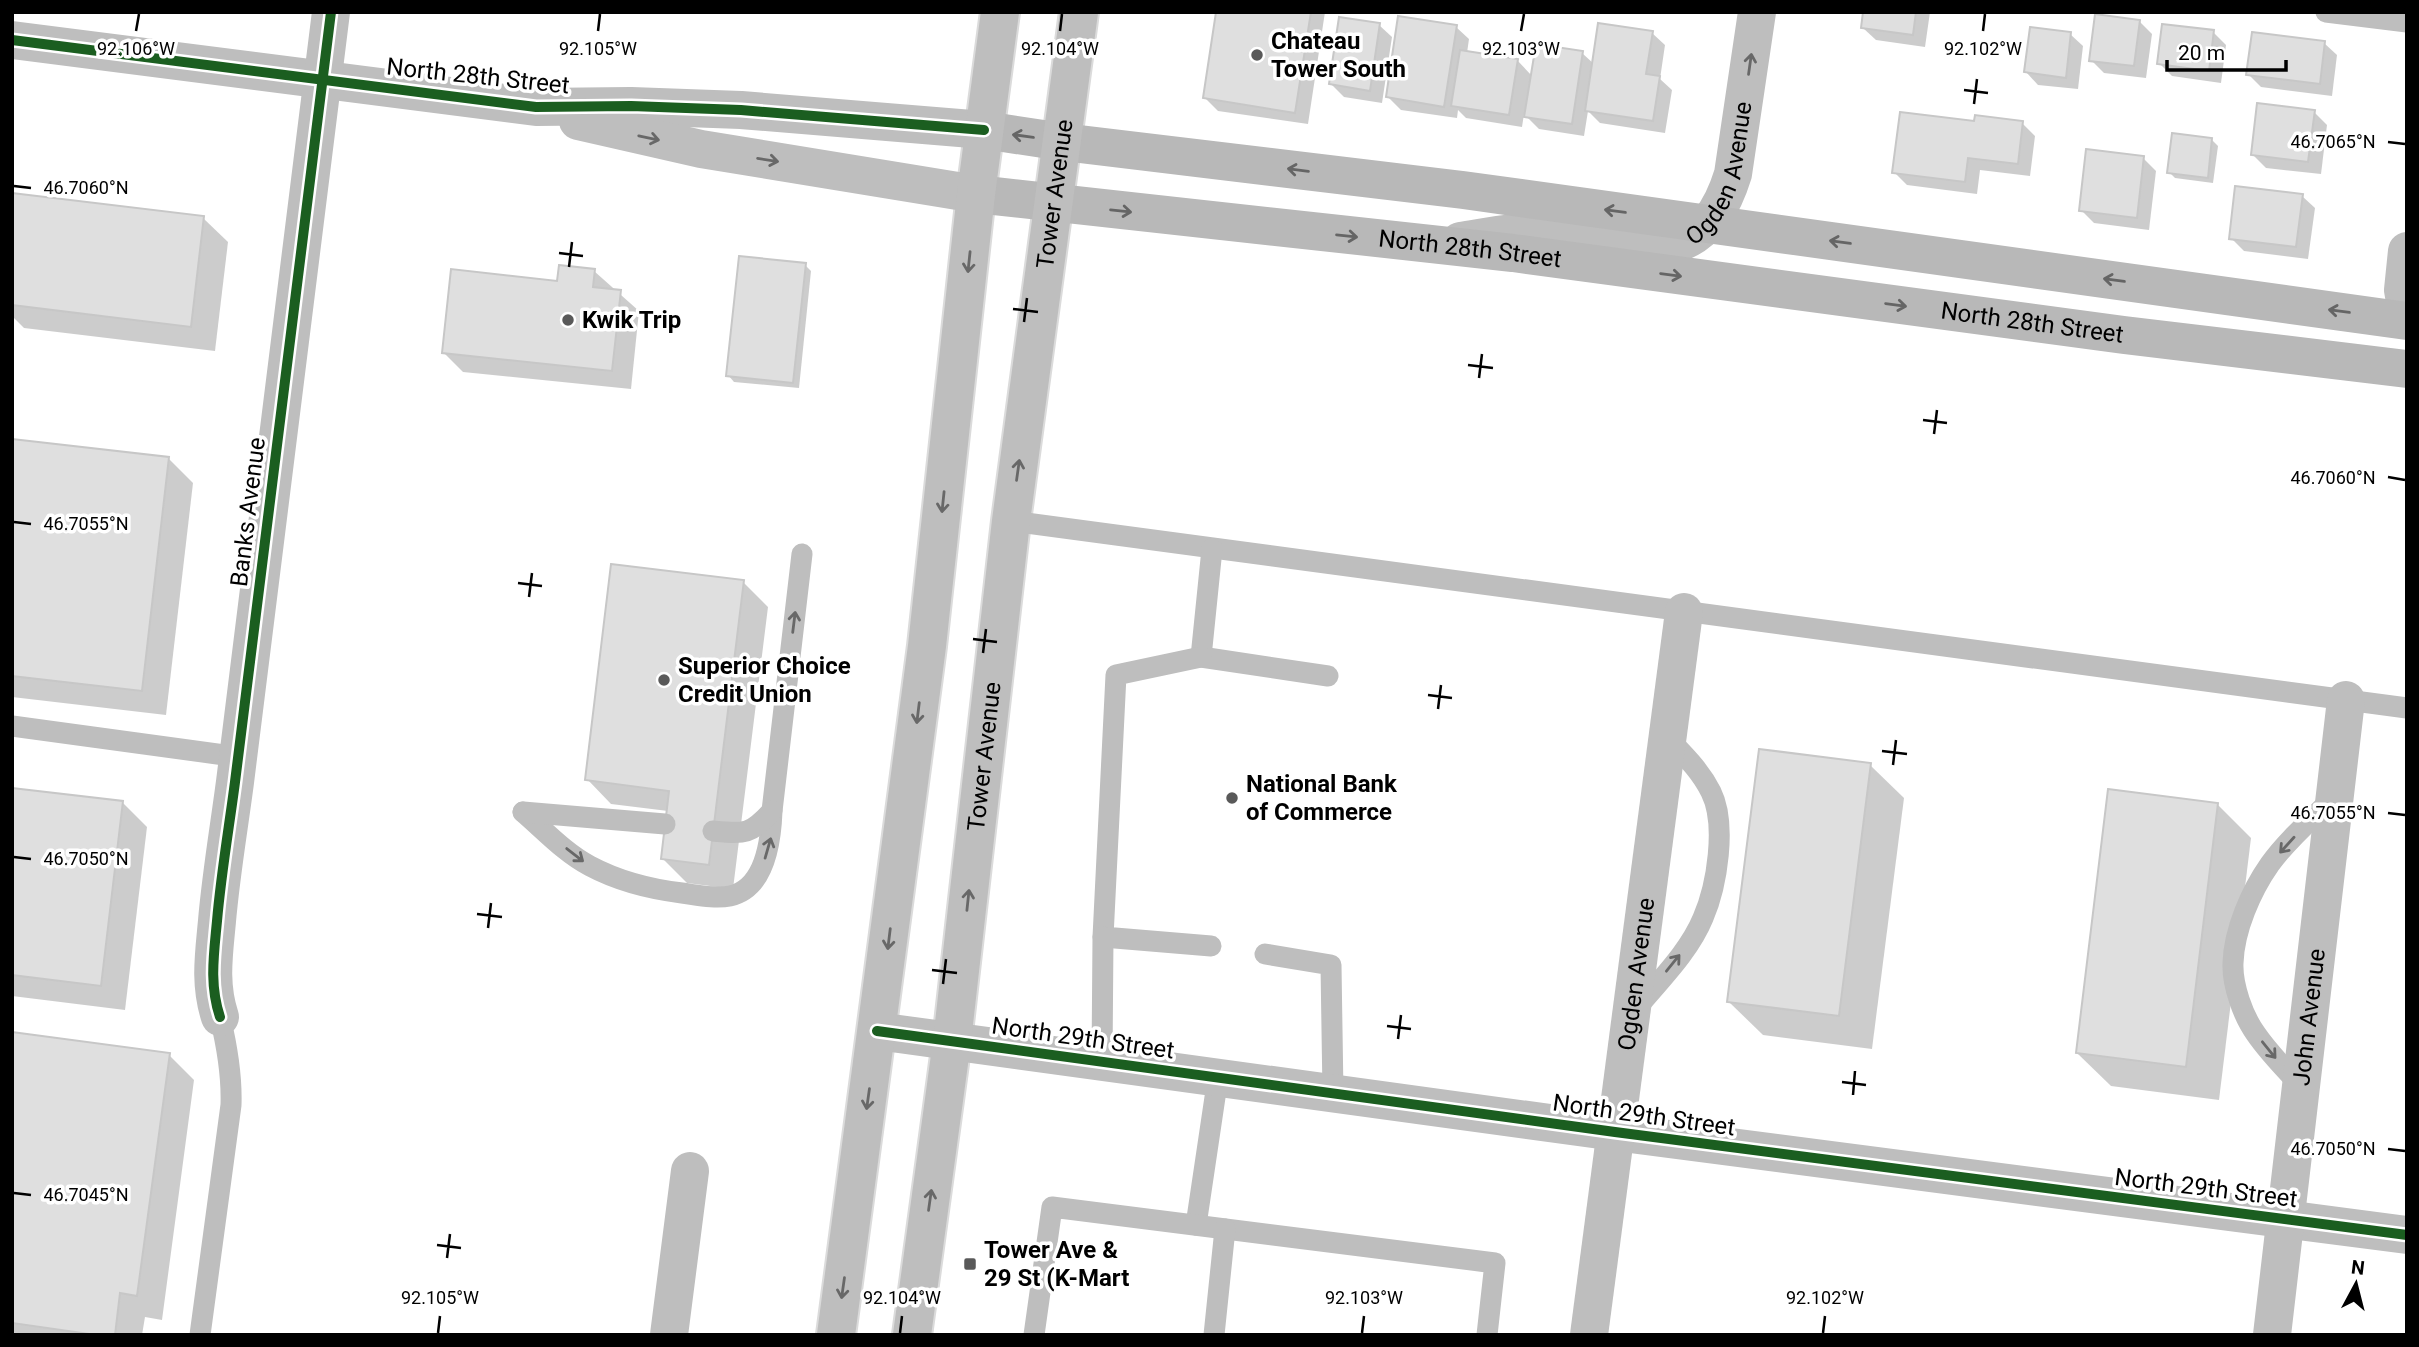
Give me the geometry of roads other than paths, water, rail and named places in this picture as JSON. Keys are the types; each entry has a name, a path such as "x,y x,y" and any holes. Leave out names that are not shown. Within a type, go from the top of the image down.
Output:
{"main road":[{"name":"North 28th Street","path":"984,130 1463,190 2407,321"},
{"name":"North 28th Street","path":"976,194 1513,253 2096,331 2407,369"}],"street":[{"name":"Banks Avenue","path":"219,1017 213,998 212,977 219,893 239,757 331,12"},
{"path":"836,1335 927,646 976,194 1000,12"},
{"name":"Tower Avenue","path":"912,1335 951,1041 1011,521 1079,12"},
{"name":"Ogden Avenue","path":"1436,245 1523,232 1655,248 1682,244 1710,224 1727,194 1733,174 1757,12"},
{"name":"North 28th Street","path":"12,40 536,107 717,109 984,130"},
{"name":"North 28th Street","path":"536,107 584,123 701,149 976,194"},
{"path":"2407,251 2403,290 2407,313"},
{"name":"Ogden Avenue","path":"1589,1335 1684,612"},
{"name":"John Avenue","path":"2272,1335 2346,700"},
{"name":"North 29th Street","path":"877,1031 1615,1132 2407,1235"},
{"path":"669,1335 690,1171"}],"lane":[{"path":"2326,12 2407,22"},
{"path":"1011,521 2407,708"},
{"path":"1201,657 1212,549"},
{"path":"665,824 523,812 587,864 622,881 653,889 730,896 755,879 772,837 772,811 802,554"},
{"path":"1102,1061 1103,937 1116,675 1201,657 1328,676"},
{"path":"12,726 239,757"},
{"path":"1630,1016 1681,954 1703,919 1719,846 1718,818 1712,794 1697,768 1667,737"},
{"path":"2301,1086 2255,1032 2238,993 2233,964 2247,907 2270,864 2335,796"},
{"path":"713,831 748,832 772,811"},
{"path":"1103,937 1211,946"},
{"path":"1265,954 1331,965 1333,1094"},
{"path":"200,1335 231,1105 230,1075 219,1017"},
{"path":"1196,1225 1218,1077"},
{"path":"1034,1335 1052,1207 1495,1262 1487,1335"},
{"path":"1214,1335 1225,1229"}],"place":[{"name":"Chateau Tower South","path":"1257,55"},
{"name":"Kwik Trip","path":"568,320"},
{"name":"Superior Choice Credit Union","path":"664,680"},
{"name":"National Bank of Commerce","path":"1232,798"},
{"name":"Tower Ave & 29 St (K-Mart","path":"970,1264"}]}
